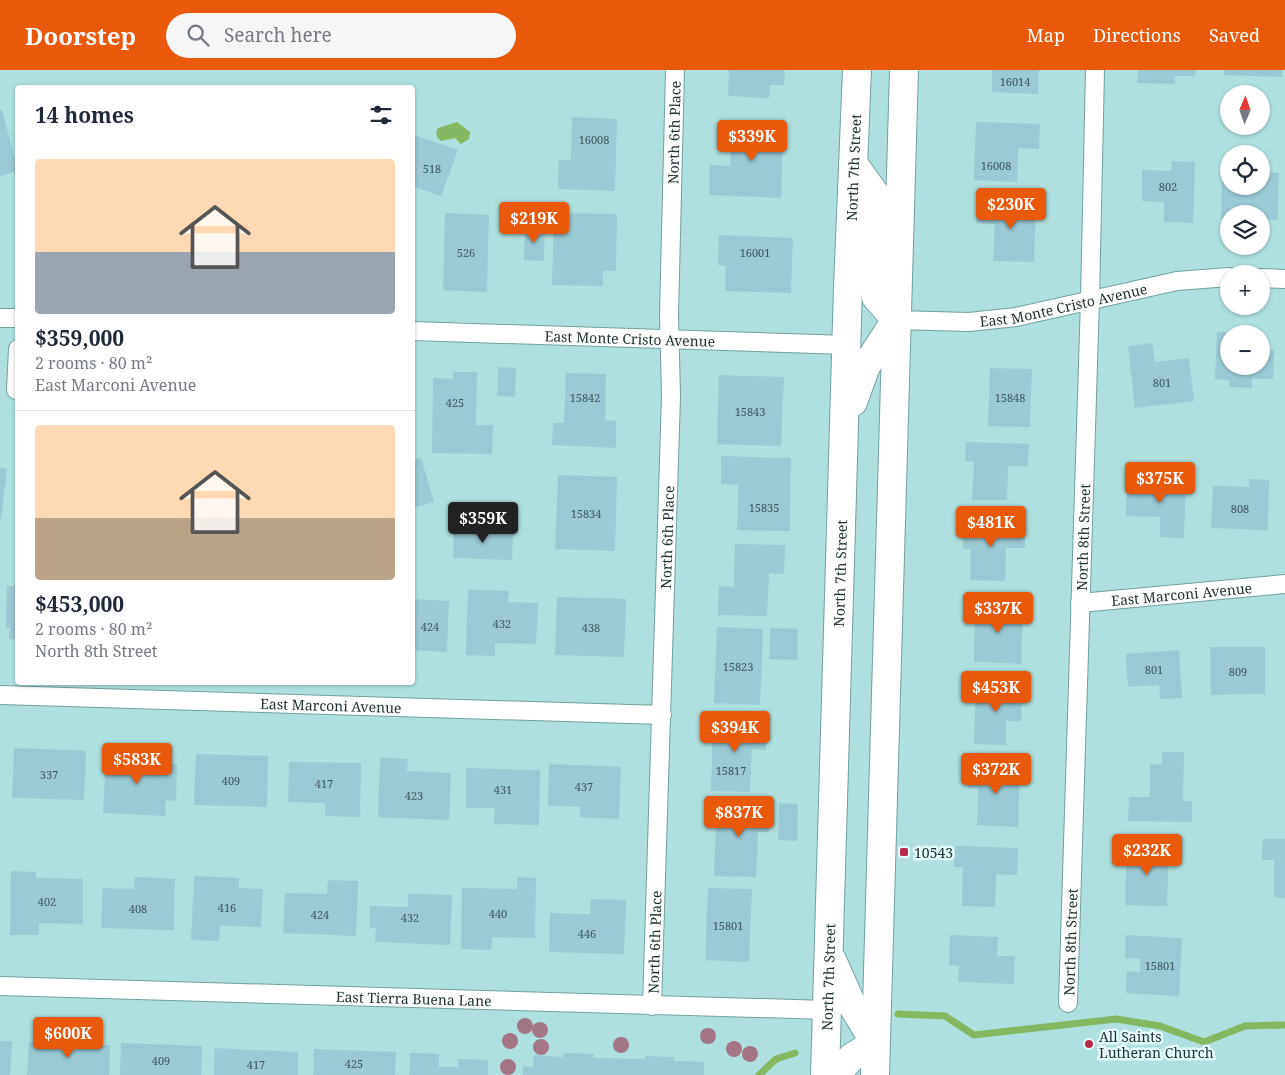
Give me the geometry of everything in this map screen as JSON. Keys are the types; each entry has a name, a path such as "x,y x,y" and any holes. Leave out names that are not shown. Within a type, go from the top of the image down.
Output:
{"main road":[{"name":"North 7th Street","path":"825,1075 847,344 858,70"},
{"path":"874,1075 904,70"},
{"path":"854,166 874,194 874,282 876,298 896,320"},
{"path":"845,432 866,366 896,320"},
{"path":"828,953 851,1003 875,1043"},
{"path":"835,1075 852,1057 875,1043"}],"street":[{"name":"North 6th Place","path":"652,1006 671,396 669,338 675,70"},
{"name":"North 8th Street","path":"1068,1003 1090,300 1095,70"},
{"name":"East Monte Cristo Avenue","path":"896,320 969,322 1016,317 1177,281 1220,278"},
{"path":"1270,278 1285,278"},
{"path":"0,318 15,318"},
{"name":"East Monte Cristo Avenue","path":"415,331 847,344"},
{"name":"East Marconi Avenue","path":"1080,603 1285,584"},
{"name":"East Marconi Avenue","path":"0,695 662,715"},
{"name":"East Tierra Buena Lane","path":"0,986 827,1010"}],"shaded area":[{"path":"457,122 470,132 469,139 461,144 455,138 441,141 436,133 438,128"}],"building":[{"path":"729,70 785,70 784,85 770,85 769,98 728,96"},
{"path":"992,70 1039,70 1038,94 992,92"},
{"path":"1138,70 1196,70 1195,76 1175,76 1175,84 1137,83"},
{"path":"1224,70 1282,70 1282,77 1224,75"},
{"path":"0,110 2,110 15,160 15,172 0,176"},
{"path":"572,117 617,119 615,191 558,189 559,160 571,160"},
{"path":"732,120 784,122 781,198 709,195 710,165 730,166"},
{"path":"976,122 1040,124 1039,149 1018,148 1017,182 974,180"},
{"path":"415,135 458,150 441,196 415,187"},
{"path":"1172,161 1195,162 1193,223 1164,222 1164,202 1142,201 1142,170 1171,171"},
{"path":"1270,172 1279,173 1278,220 1270,220 1270,205 1221,205 1222,195 1270,195"},
{"path":"977,203 1036,205 1034,262 993,261 995,224 976,223"},
{"path":"445,213 489,215 487,292 443,290"},
{"path":"554,213 617,214 616,271 603,271 603,286 552,285"},
{"path":"525,226 545,227 544,261 524,260"},
{"path":"719,235 793,238 791,293 725,291 726,266 718,265"},
{"path":"1217,332 1220,332 1220,375 1270,375 1270,350 1274,350 1273,379 1252,379 1252,388 1229,387 1229,380 1215,379"},
{"path":"1152,343 1155,362 1189,358 1194,401 1135,408 1128,346"},
{"path":"498,367 516,368 515,397 497,396"},
{"path":"990,368 1032,369 1030,427 988,426"},
{"path":"453,372 477,372 476,425 493,425 492,454 432,453 433,378 453,379"},
{"path":"566,373 606,374 605,420 616,421 616,448 552,445 553,423 564,423"},
{"path":"719,375 784,377 781,446 717,444"},
{"path":"966,442 1029,444 1028,466 1008,466 1007,500 972,500 974,462 965,461"},
{"path":"721,456 791,458 790,531 737,530 738,485 721,484"},
{"path":"421,458 434,502 415,507 415,459"},
{"path":"0,468 7,469 1,519 0,519"},
{"path":"1163,474 1186,475 1184,538 1160,537 1160,517 1126,516 1127,483 1162,484"},
{"path":"558,475 617,477 615,551 555,549"},
{"path":"1249,479 1269,480 1268,530 1211,528 1213,486 1249,487"},
{"path":"963,522 1025,524 1025,548 1006,548 1005,581 970,580 971,549 963,549"},
{"path":"454,529 513,531 512,560 453,558"},
{"path":"735,544 785,545 784,574 769,573 767,616 718,615 719,586 734,587"},
{"path":"7,586 15,586 15,640 9,639 10,628 6,628"},
{"path":"468,590 509,591 508,602 538,603 536,644 495,643 495,656 466,655"},
{"path":"557,597 626,599 624,657 555,655"},
{"path":"415,599 449,601 447,652 415,650"},
{"path":"975,605 1023,607 1021,664 974,662"},
{"path":"717,627 763,629 760,705 714,703"},
{"path":"770,628 798,629 797,660 769,659"},
{"path":"1210,647 1265,647 1265,694 1211,695"},
{"path":"1179,650 1182,698 1160,699 1159,685 1128,687 1126,654"},
{"path":"976,686 1022,688 1021,721 1006,721 1006,745 974,744"},
{"path":"713,719 767,721 766,750 752,749 750,792 711,791"},
{"path":"14,748 86,751 84,800 12,798"},
{"path":"106,749 132,750 131,763 177,764 176,801 166,800 165,816 103,813"},
{"path":"1162,752 1184,752 1183,801 1192,801 1192,822 1128,821 1129,797 1150,797 1150,764 1162,765"},
{"path":"196,754 268,756 267,807 194,805"},
{"path":"380,758 408,759 407,771 451,773 449,820 378,817"},
{"path":"289,762 361,763 360,817 325,816 325,803 288,802"},
{"path":"549,764 621,767 619,819 580,817 580,807 548,806"},
{"path":"968,767 1020,768 1018,827 977,825 978,788 968,788"},
{"path":"466,768 540,770 539,825 494,824 495,808 466,808"},
{"path":"717,803 770,805 769,832 758,832 756,877 714,876"},
{"path":"779,803 798,804 797,841 778,840"},
{"path":"1263,839 1285,839 1285,898 1274,897 1274,860 1262,860"},
{"path":"955,846 1018,848 1017,875 996,874 995,907 962,906 963,867 954,867"},
{"path":"1127,846 1169,848 1167,906 1125,905"},
{"path":"11,871 36,872 36,878 83,879 83,924 39,923 39,935 10,935"},
{"path":"194,876 239,878 239,888 263,889 261,927 220,926 219,941 191,940"},
{"path":"135,877 175,879 174,930 101,928 103,888 134,889"},
{"path":"517,877 536,878 535,938 492,937 491,950 461,949 462,888 517,889"},
{"path":"328,880 358,881 356,936 283,933 285,893 327,894"},
{"path":"708,888 752,889 749,962 705,960"},
{"path":"408,894 452,895 450,945 375,942 376,928 369,928 370,906 408,907"},
{"path":"591,899 626,900 624,954 549,952 550,913 590,914"},
{"path":"950,935 998,937 997,956 1015,956 1014,984 958,982 959,966 949,965"},
{"path":"1126,935 1182,938 1179,996 1126,993 1127,971 1140,972 1140,959 1125,958"},
{"path":"0,1041 12,1041 10,1075 0,1075"},
{"path":"29,1042 110,1045 109,1075 27,1075"},
{"path":"121,1043 202,1046 201,1075 120,1075"},
{"path":"215,1048 298,1052 298,1075 214,1075"},
{"path":"314,1049 396,1052 395,1075 313,1075"},
{"path":"410,1053 439,1054 439,1067 458,1067 458,1059 488,1060 488,1075 409,1075"},
{"path":"564,1053 594,1054 593,1058 645,1059 645,1056 674,1057 674,1061 704,1062 704,1075 523,1075 523,1066 533,1067 534,1055 563,1057"}],"waterway":[{"path":"898,1014 945,1016 974,1035 1116,1019 1160,1026 1204,1042 1245,1026 1285,1025"},
{"path":"759,1075 776,1059 795,1053"}],"place":[{"name":"10543","path":"904,852"},
{"name":"All Saints Lutheran Church","path":"1089,1044"}]}
